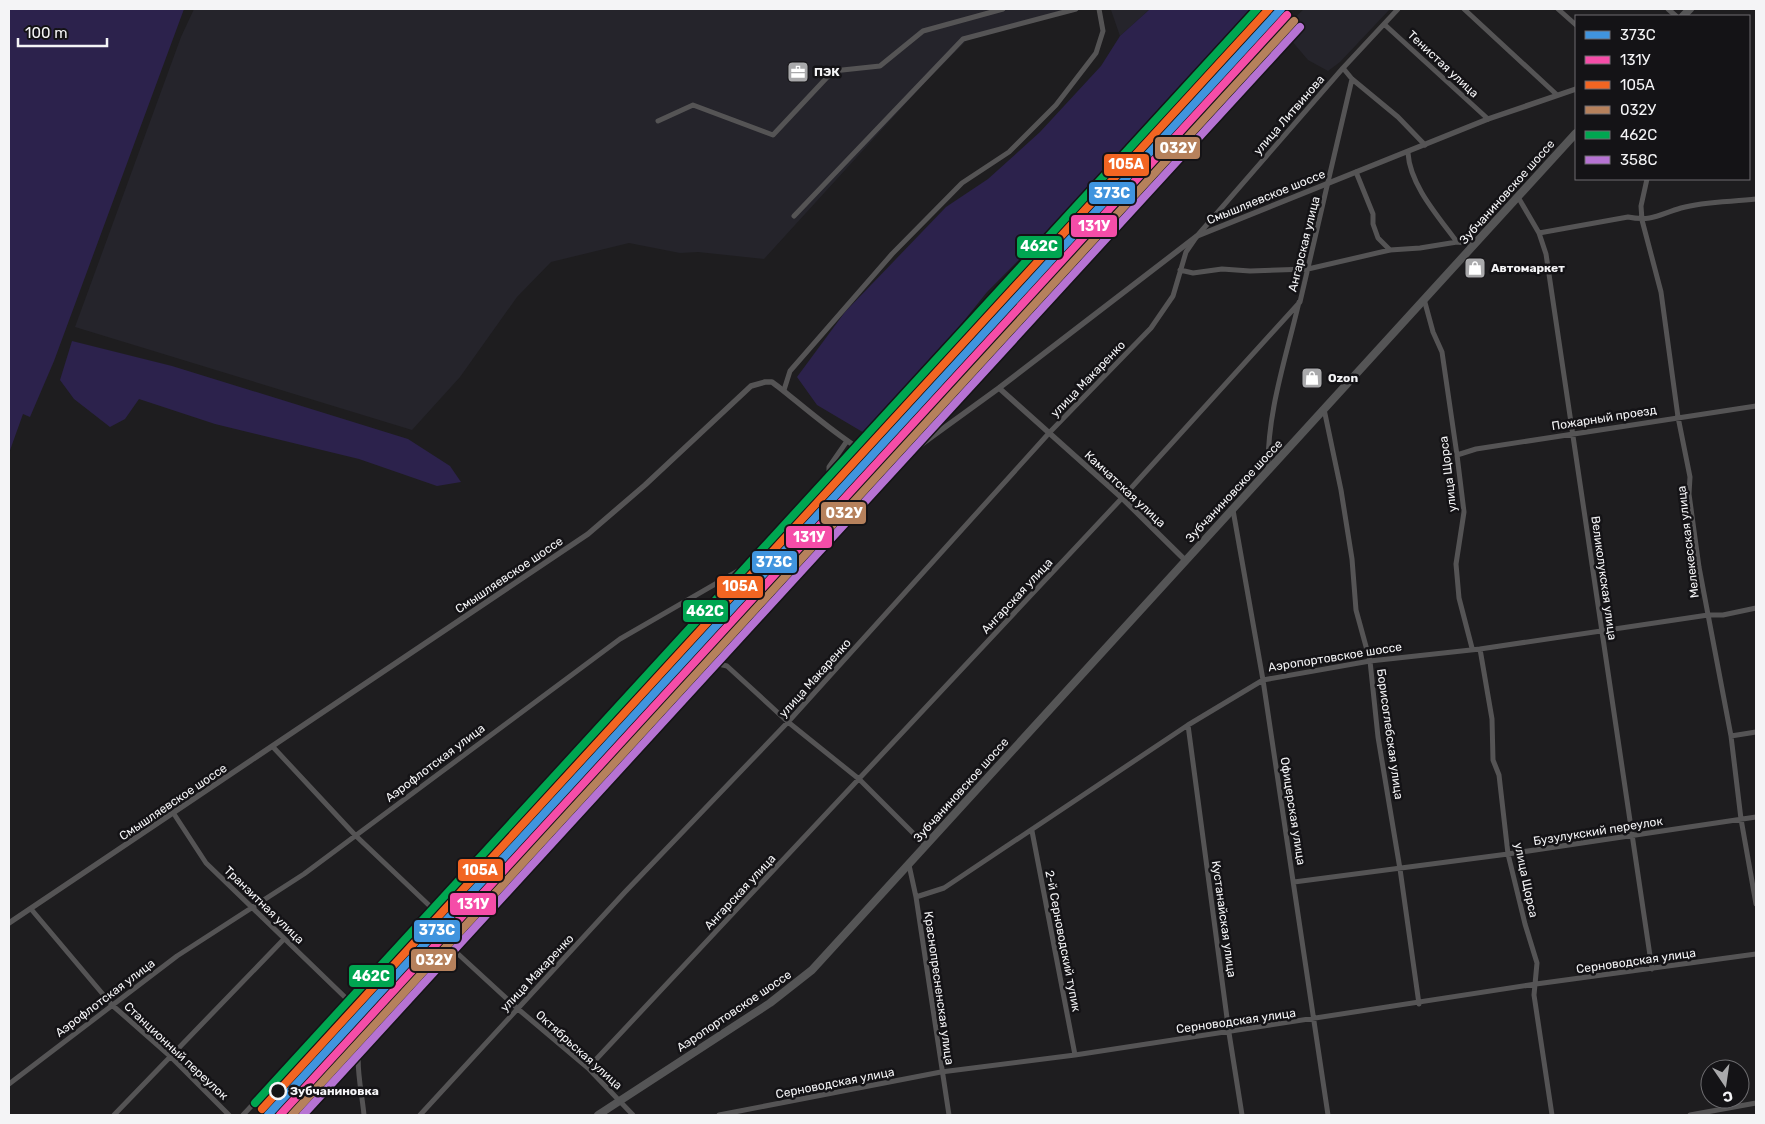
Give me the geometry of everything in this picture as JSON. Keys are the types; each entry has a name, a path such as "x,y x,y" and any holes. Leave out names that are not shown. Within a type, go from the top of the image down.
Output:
{"main road":[{"name":"Зубчаниновское шоссе","path":"909,865 925,845 1233,510 1575,133"},
{"name":"Аэропортовское шоссе","path":"598,1115 795,985 840,941 909,865"}],"street":[{"path":"658,121 693,105 773,135 833,71 880,66 923,31 1003,9"},
{"path":"794,216 963,39 1076,9"},
{"path":"784,390 790,370 892,254 962,183 1008,152 1056,105 1096,53 1103,32 1099,9"},
{"name":"улица Литвинова","path":"1197,236 1343,68 1398,9"},
{"path":"1464,9 1556,94"},
{"path":"1558,9 1575,24"},
{"name":"Тенистая улица","path":"1384,24 1488,119"},
{"path":"1343,68 1352,79 1398,117 1425,145"},
{"name":"Ангарская улица","path":"588,1068 1122,498 1300,302 1330,182 1352,79"},
{"name":"Смышляевское шоссе","path":"9,923 174,814 588,534 646,485 751,386 772,382 847,441 882,461 891,464 897,462 999,388 1197,236 1330,182 1408,153 1488,119 1556,94 1575,89"},
{"path":"1408,153 1409,166 1418,185 1456,242"},
{"path":"1356,172 1373,214 1373,224 1378,238 1390,250"},
{"name":"Мелекесская улица","path":"1647,180 1640,206 1642,220 1661,292 1678,417 1689,471 1689,494 1696,549 1731,736 1741,819 1755,880 1756,904"},
{"name":"Великолукская улица","path":"1518,197 1540,233 1551,287 1571,434 1652,969"},
{"path":"1540,233 1628,217 1642,220 1658,217 1682,208 1756,199"},
{"name":"улица Макаренко","path":"420,1115 625,892 788,722 1050,432 1151,328 1173,296 1186,252 1197,236"},
{"path":"1180,270 1193,273 1222,269 1250,272 1308,269 1390,250 1420,248 1456,242 1474,244"},
{"name":"улица Щорса","path":"1424,299 1433,332 1442,352 1457,455 1464,512 1456,564 1459,598 1472,648"},
{"path":"1268,471 1268,443 1276,392 1300,302"},
{"path":"999,388 1050,432"},
{"name":"Пожарный проезд","path":"1457,455 1476,449 1756,406"},
{"name":"Борисоглебская улица","path":"1324,409 1341,490 1352,559 1356,610 1370,661 1378,737 1400,869 1419,1004"},
{"name":"Камчатская улица","path":"1050,432 1186,560"},
{"name":"Аэрофлотская улица","path":"9,1084 177,956 304,874 620,639 769,553 824,492 829,480 829,467 847,441"},
{"name":"Офицерская улица","path":"1233,510 1263,680 1316,1020 1328,1115"},
{"path":"243,1115 434,910 521,824 769,553"},
{"name":"Аэропортовское шоссе","path":"916,897 944,888 1188,726 1263,680 1370,661 1480,648 1708,615 1723,615 1756,608"},
{"name":"улица Щорса","path":"1480,648 1491,712 1493,760 1499,775 1508,854 1525,924 1537,963 1534,995 1552,1115"},
{"path":"364,1115 357,1058 359,1038 367,1023 686,679 698,669 714,662 727,666 788,722 859,779 925,845"},
{"name":"Кустанайская улица","path":"1188,726 1229,1033 1242,1115"},
{"path":"1731,736 1756,732"},
{"path":"273,747 355,835 434,910"},
{"name":"Транзитная улица","path":"174,814 206,863 350,1002"},
{"name":"Бузулукский переулок","path":"1294,882 1508,854 1756,817"},
{"name":"2-й Серноводский тупик","path":"1032,831 1075,1055"},
{"name":"Краснопресненская улица","path":"909,865 916,897 949,1115"},
{"name":"Станционный переулок","path":"31,909 112,1005 170,1056 229,1115"},
{"path":"114,1115 284,939"},
{"name":"Октябрьская улица","path":"444,941 518,1009 588,1068 621,1100 632,1115"},
{"name":"Серноводская улица","path":"719,1115 941,1072 1229,1033 1536,984 1756,954"},
{"path":"1690,1115 1756,1103"}],"shaded area":[{"path":"9,9 184,9 54,361 30,417 23,414 9,453"},
{"path":"194,9 1077,9 967,40 927,80 764,259 698,252 680,253 629,243 551,262 517,297 460,377 412,430 75,327 181,37"},
{"path":"1150,9 1120,36 1111,10"},
{"path":"1150,9 1255,9 1073,205 987,292 934,358 866,434 817,405 797,377 845,312 946,207 988,179 1040,132 1101,66 1120,36"},
{"path":"1304,9 1390,9 1340,62 1328,71 1308,60 1291,40 1285,27"},
{"path":"72,341 172,366 408,439 450,466 461,482 437,486 359,459 215,424 139,399 125,419 110,427 74,399 60,380"}],"transit line":[{"name":"462С","path":"255,1103 1257,9"},
{"name":"105А","path":"262,1109 1269,9"},
{"name":"373C","path":"268,1115 1281,9"},
{"name":"131У","path":"280,1115 1287,15"},
{"name":"032У","path":"292,1115 1294,21"},
{"name":"358С","path":"303,1115 1300,27"}],"place":[{"name":"ПЭК","path":"798,72"},
{"name":"Автомаркет","path":"1475,268"},
{"name":"Ozon","path":"1312,378"},
{"name":"Зубчаниновка","path":"278,1091"}]}
